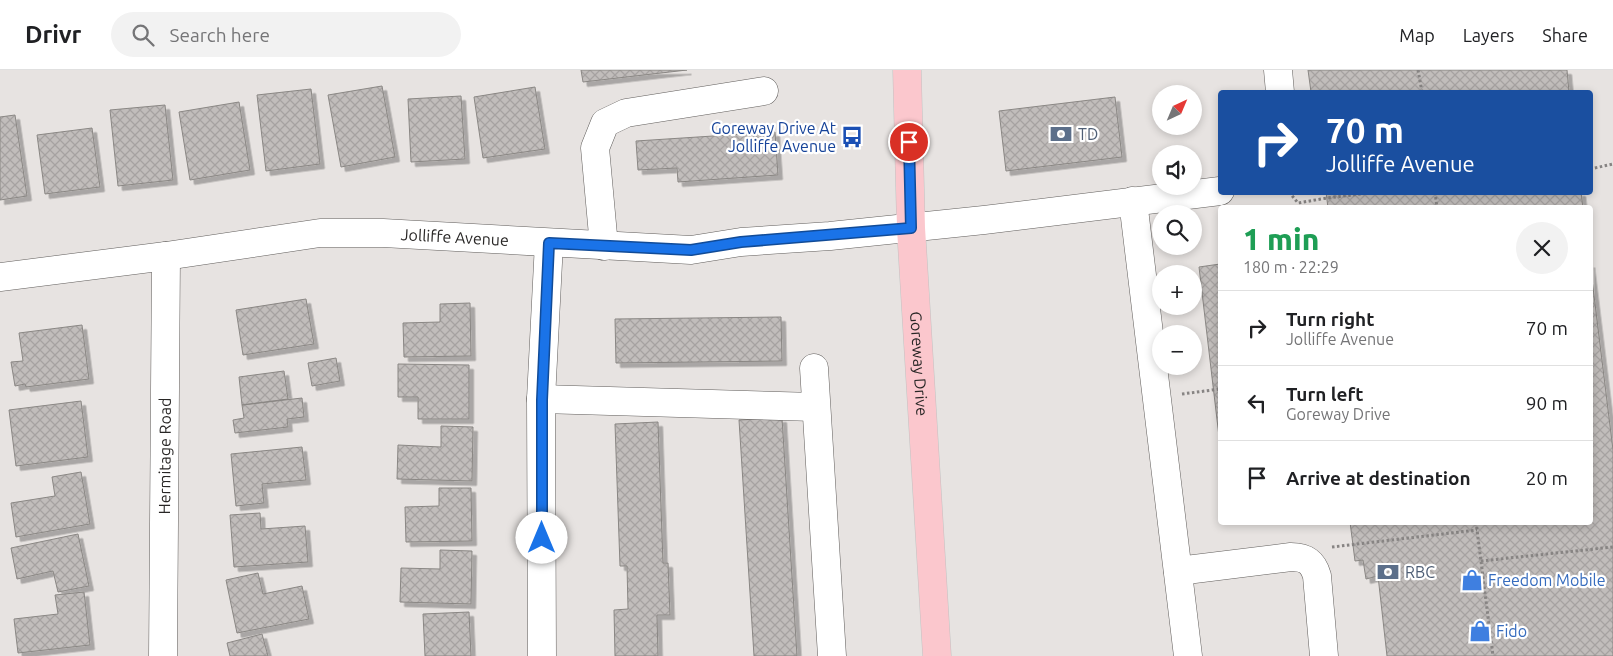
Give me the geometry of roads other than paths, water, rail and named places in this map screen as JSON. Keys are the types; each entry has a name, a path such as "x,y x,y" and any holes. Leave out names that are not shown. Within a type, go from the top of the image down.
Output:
{"main road":[{"name":"Goreway Drive","path":"906,70 911,228 937,656"}],"street":[{"path":"1278,70 1280,90"},
{"path":"604,246 595,148 605,123 626,113 764,91"},
{"name":"Jolliffe Avenue","path":"0,277 166,256 320,233 383,233 691,250 741,242 984,220 1218,191"},
{"path":"1133,201 1188,656"},
{"path":"542,656 542,400 549,243"},
{"name":"Hermitage Road","path":"163,656 166,256"},
{"path":"814,368 832,656"},
{"path":"542,400 815,407"},
{"path":"1178,571 1299,557 1307,559 1314,566 1317,576 1324,656"}],"place":[{"name":"TD","path":"1061,134"},
{"name":"Goreway Drive At Jolliffe Avenue","path":"852,137"},
{"name":"RBC","path":"1388,572"},
{"name":"Freedom Mobile","path":"1472,580"},
{"name":"Fido","path":"1480,631"}]}
